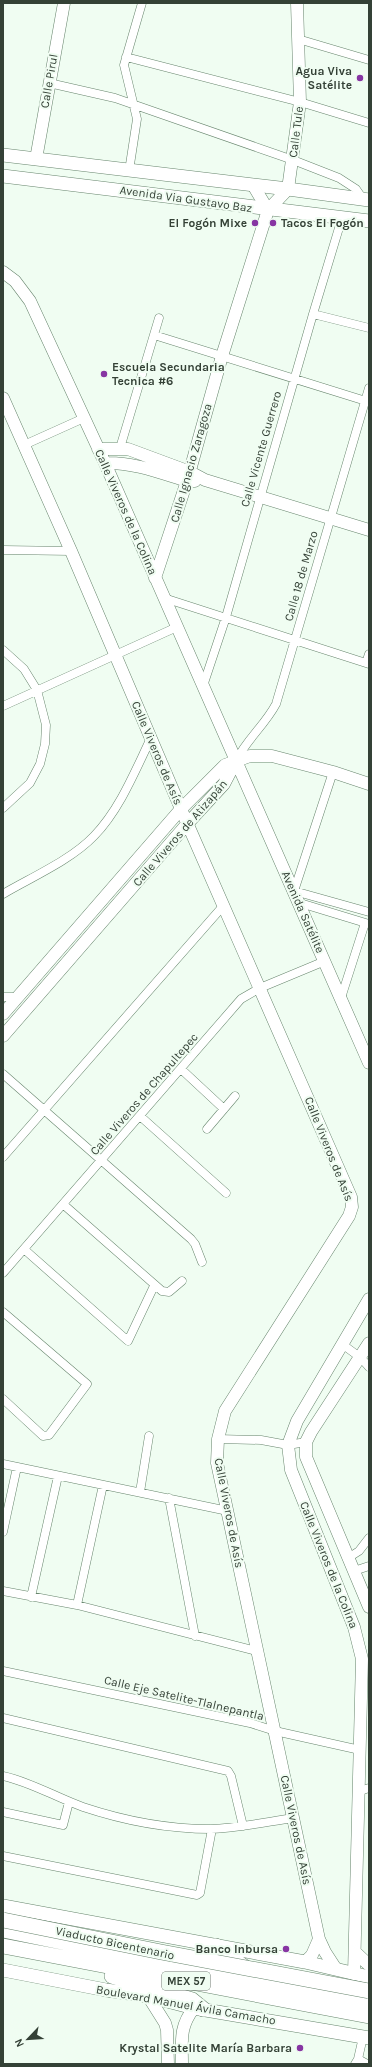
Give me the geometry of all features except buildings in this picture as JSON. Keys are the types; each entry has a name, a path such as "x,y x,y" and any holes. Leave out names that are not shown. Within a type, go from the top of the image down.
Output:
{"highway":[{"name":"Viaducto Bicentenario","path":"3,1920 161,1952 369,1991"},
{"name":"MEX 57","path":"3,1930 369,2005"},
{"name":"Boulevard Manuel Ávila Camacho","path":"3,1946 369,2016"},
{"path":"216,1946 268,1984"},
{"path":"95,1964 109,1975 192,2000 198,2008"}],"main road":[{"name":"Avenida Via Gustavo Baz","path":"3,155 288,188 366,200"},
{"name":"Avenida Via Gustavo Baz","path":"3,176 369,222"},
{"path":"3,1906 306,1962 354,1974 369,1976"},
{"name":"Boulevard Manuel Ávila Camacho","path":"3,1970 106,1990 148,1996 198,2008 366,2038"}],"street":[{"name":"Calle Pirul","path":"36,159 64,3"},
{"path":"129,170 137,119 124,65 142,3"},
{"name":"Calle Tule","path":"288,188 300,102 297,3"},
{"path":"298,39 369,60"},
{"path":"126,57 300,102 369,123"},
{"path":"49,82 115,98 293,160 339,178 356,188 366,200"},
{"path":"254,185 268,210"},
{"name":"Calle Ignacio Zaragoza","path":"155,578 189,476 222,356 268,210 288,188"},
{"name":"Calle Vicente Guerrero","path":"203,686 226,617 312,314 342,218"},
{"name":"Calle Viveros de la Colina","path":"3,272 15,281 30,301 105,463 236,761"},
{"path":"312,314 369,328"},
{"path":"120,448 159,318"},
{"path":"154,334 367,401"},
{"name":"Calle 18 de Marzo","path":"236,761 242,748 262,727 276,704 330,519 367,401 369,388"},
{"name":"Calle Viveros de Asís","path":"3,398 71,551 181,809 224,904 351,1197 352,1207 349,1216 225,1411 218,1439 217,1463 228,1510 256,1651 275,1731 319,1939 336,1969"},
{"path":"24,445 84,418"},
{"path":"98,449 128,449 189,476"},
{"path":"105,463 119,462 205,480 369,530"},
{"path":"3,550 71,551"},
{"path":"164,598 368,664 369,654"},
{"path":"3,706 177,627"},
{"path":"3,650 24,668 37,690 46,725 44,750 40,764 30,783 3,808"},
{"path":"3,894 75,852 94,836 126,790 151,738"},
{"path":"236,761 250,756 272,756 333,772 369,784"},
{"name":"Calle Viveros de Atizapán","path":"3,1014 181,809 218,771 236,761"},
{"name":"Calle Viveros de Atizapán","path":"3,1036 188,823 224,784 236,761"},
{"name":"Avenida Satélite","path":"236,761 300,902 341,998 365,1045 369,1064"},
{"path":"333,772 294,891 369,911"},
{"path":"300,902 367,923 341,998"},
{"path":"3,1157 224,904"},
{"name":"Calle Viveros de Chapultepec","path":"3,1273 25,1250 241,999 260,988 325,961"},
{"path":"3,997 18,997"},
{"path":"181,1069 224,1109"},
{"path":"3,1074 103,1160 191,1239 195,1244 202,1262"},
{"path":"207,1129 235,1096"},
{"path":"140,1116 226,1193"},
{"path":"64,1204 154,1286 162,1291 169,1292 182,1282"},
{"path":"25,1250 128,1341 154,1286"},
{"name":"Calle Viveros de la Colina","path":"354,1974 364,1790 360,1750 362,1659 359,1642 309,1512 291,1470 288,1445 297,1421 369,1299"},
{"path":"3,1312 87,1384 46,1437 43,1436 3,1399"},
{"path":"218,1439 261,1440 288,1445 306,1442 311,1432 361,1358 369,1342"},
{"path":"342,1344 361,1358 369,1367"},
{"path":"322,1377 340,1388"},
{"path":"140,1492 149,1436"},
{"name":"Calle Viveros de la Colina","path":"306,1442 306,1457 369,1607"},
{"path":"3,1464 228,1510"},
{"path":"3,1532 16,1467"},
{"path":"31,1596 58,1476"},
{"path":"76,1605 103,1485"},
{"path":"169,1498 195,1636"},
{"path":"309,1512 325,1504"},
{"path":"348,1558 359,1551 369,1538"},
{"path":"354,1571 369,1566"},
{"path":"3,1591 76,1605 256,1651"},
{"name":"Calle Eje Satelite-Tlalnepantla","path":"3,1671 250,1723 275,1731 360,1750"},
{"path":"3,1718 228,1772 231,1776 243,1826"},
{"path":"3,1776 28,1783 69,1802 116,1818 148,1825 212,1829 293,1818"},
{"path":"3,1812 63,1824 69,1802"},
{"path":"3,1856 197,1895 200,1893 212,1829"},
{"path":"306,1962 312,1955 319,1939"},
{"path":"354,1952 369,1965"},
{"path":"148,1996 165,2023 167,2030 168,2064"},
{"path":"182,2064 183,2025 185,2019 198,2008"},
{"path":"366,2038 356,2062 367,2064"}],"place":[{"name":"Agua Viva Satélite","path":"360,78"},
{"name":"El Fogón Mixe","path":"255,223"},
{"name":"Tacos El Fogón","path":"273,223"},
{"name":"Escuela Secundaria Tecnica #6","path":"104,374"},
{"name":"Banco Inbursa","path":"286,1949"},
{"name":"Krystal Satelite María Barbara","path":"300,2048"}]}
